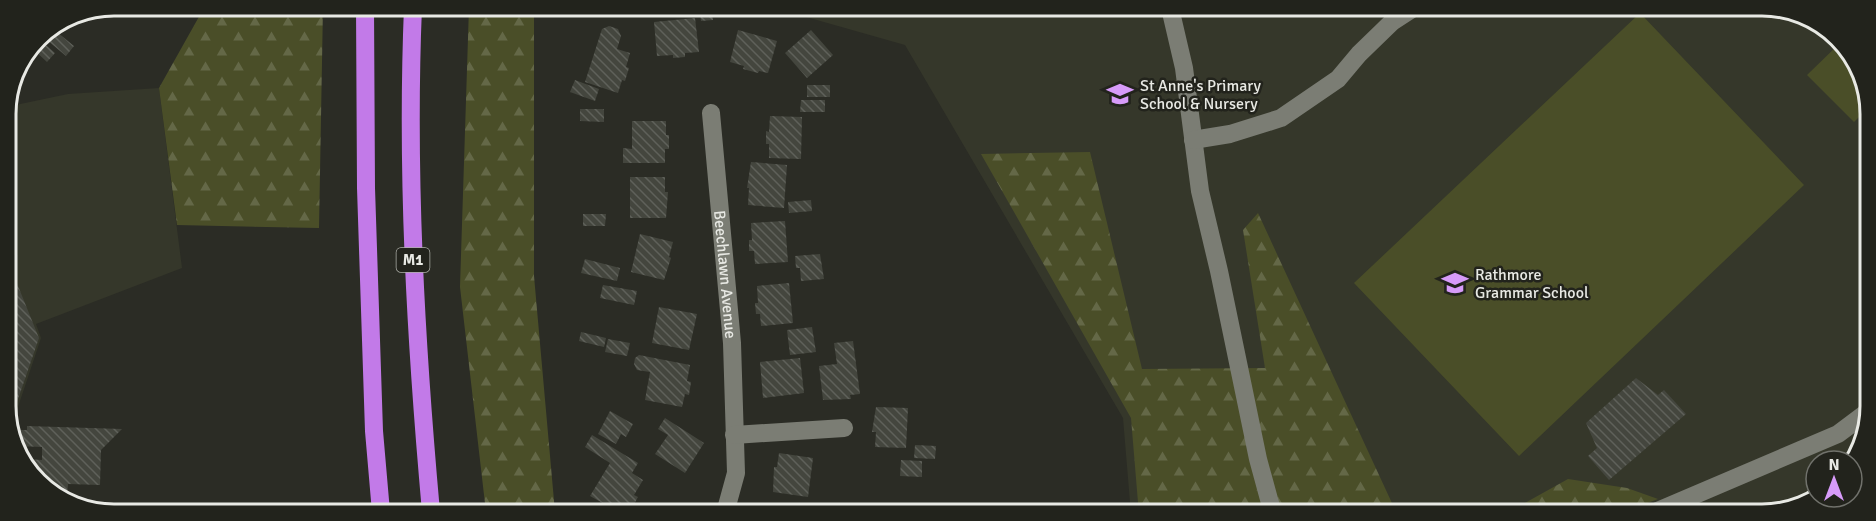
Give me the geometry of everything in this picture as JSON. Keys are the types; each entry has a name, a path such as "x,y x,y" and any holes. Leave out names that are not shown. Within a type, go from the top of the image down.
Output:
{"highway":[{"path":"365,16 366,188 374,431 380,504"},
{"name":"M1","path":"413,16 411,225 430,504"}],"street":[{"path":"1172,16 1184,68 1200,191 1258,459 1270,504"},
{"path":"1193,140 1230,134 1281,118 1338,79 1387,16"},
{"name":"Beechlawn Avenue","path":"711,113 732,343 735,473 727,504"},
{"path":"1672,504 1838,434 1859,418"},
{"path":"734,435 844,428"}],"shaded area":[{"name":"Rathmore Grammar School","path":"803,16 1762,16 1787,20 1816,33 1835,50 1849,71 1858,95 1860,114 1859,420 1849,449 1804,449 1804,494 1799,497 1781,503 1768,504 1130,504 1123,418 905,45"},
{"path":"159,88 182,268 36,324 41,338 16,412 18,105 68,94"}],"green space":[{"path":"199,16 323,16 319,228 177,225 159,88"},
{"path":"469,16 534,16 534,276 554,504 485,504 460,287"},
{"path":"1637,16 1643,16 1804,185 1519,456 1354,283"},
{"path":"1834,49 1843,60 1854,83 1860,116 1854,122 1807,75"},
{"path":"1090,152 1142,369 1265,368 1243,230 1258,213 1392,504 1138,504 1131,418 981,154"},
{"path":"1568,479 1627,488 1658,499 1645,504 1523,504"}],"building":[{"path":"700,16 713,16 713,20 701,21"},
{"path":"695,18 699,52 685,53 685,57 657,56 654,22"},
{"path":"609,26 618,29 621,36 617,49 630,53 626,67 629,68 618,93 585,82 602,29"},
{"path":"738,30 777,41 768,73 743,69 744,66 730,62"},
{"path":"811,30 833,55 807,78 785,53"},
{"path":"59,34 74,46 66,56 49,42"},
{"path":"46,45 55,53 47,62 38,54"},
{"path":"575,80 599,89 595,101 570,92"},
{"path":"807,85 830,85 830,97 807,97"},
{"path":"801,100 825,100 825,112 800,112"},
{"path":"580,109 604,109 604,122 580,121"},
{"path":"770,116 802,117 801,159 769,158 766,131 769,132"},
{"path":"632,121 666,121 669,149 665,149 665,163 623,163 623,148 632,149"},
{"path":"751,162 787,165 784,208 748,205 749,188 747,188"},
{"path":"630,177 665,177 665,192 668,192 666,218 630,218"},
{"path":"811,200 812,211 789,213 788,202"},
{"path":"583,214 606,214 605,226 583,226"},
{"path":"785,221 788,262 755,264 754,251 749,251 749,240 752,240 751,223"},
{"path":"640,234 673,242 664,280 631,272"},
{"path":"820,254 824,279 801,281 800,268 796,268 795,256"},
{"path":"585,259 620,268 617,281 581,273"},
{"path":"16,282 39,338 16,405"},
{"path":"789,283 793,323 761,326 760,314 756,314 757,286"},
{"path":"603,285 637,291 634,305 600,298"},
{"path":"659,307 697,314 689,350 652,343"},
{"path":"812,327 816,352 790,355 787,330"},
{"path":"581,332 606,338 604,347 579,341"},
{"path":"608,339 630,343 627,356 605,352"},
{"path":"853,341 860,394 850,395 851,399 823,400 819,366 837,364 834,343"},
{"path":"639,355 690,365 687,381 691,382 689,395 685,394 682,407 645,400 650,372 637,370 634,364 635,358"},
{"path":"800,358 804,393 763,398 760,362"},
{"path":"1636,378 1658,395 1664,390 1686,414 1609,480 1588,456 1597,448 1586,423"},
{"path":"876,407 908,408 906,448 875,447 876,432 872,432"},
{"path":"610,411 633,424 626,437 621,434 616,444 598,434"},
{"path":"665,418 704,443 685,473 655,454 668,435 658,429"},
{"path":"27,426 122,429 101,450 100,485 68,484 67,492 45,476 33,461 32,459 42,460 42,447 25,446 19,430 27,430"},
{"path":"592,435 638,463 632,473 643,480 634,495 638,497 634,504 604,504 590,496 610,463 585,447"},
{"path":"915,445 936,446 935,459 914,458"},
{"path":"779,453 813,458 808,497 773,492 774,467 777,467"},
{"path":"901,460 922,461 922,477 900,476"}],"place":[{"name":"St Anne's Primary School & Nursery","path":"1120,94"},
{"name":"Rathmore Grammar School","path":"1455,283"}]}
